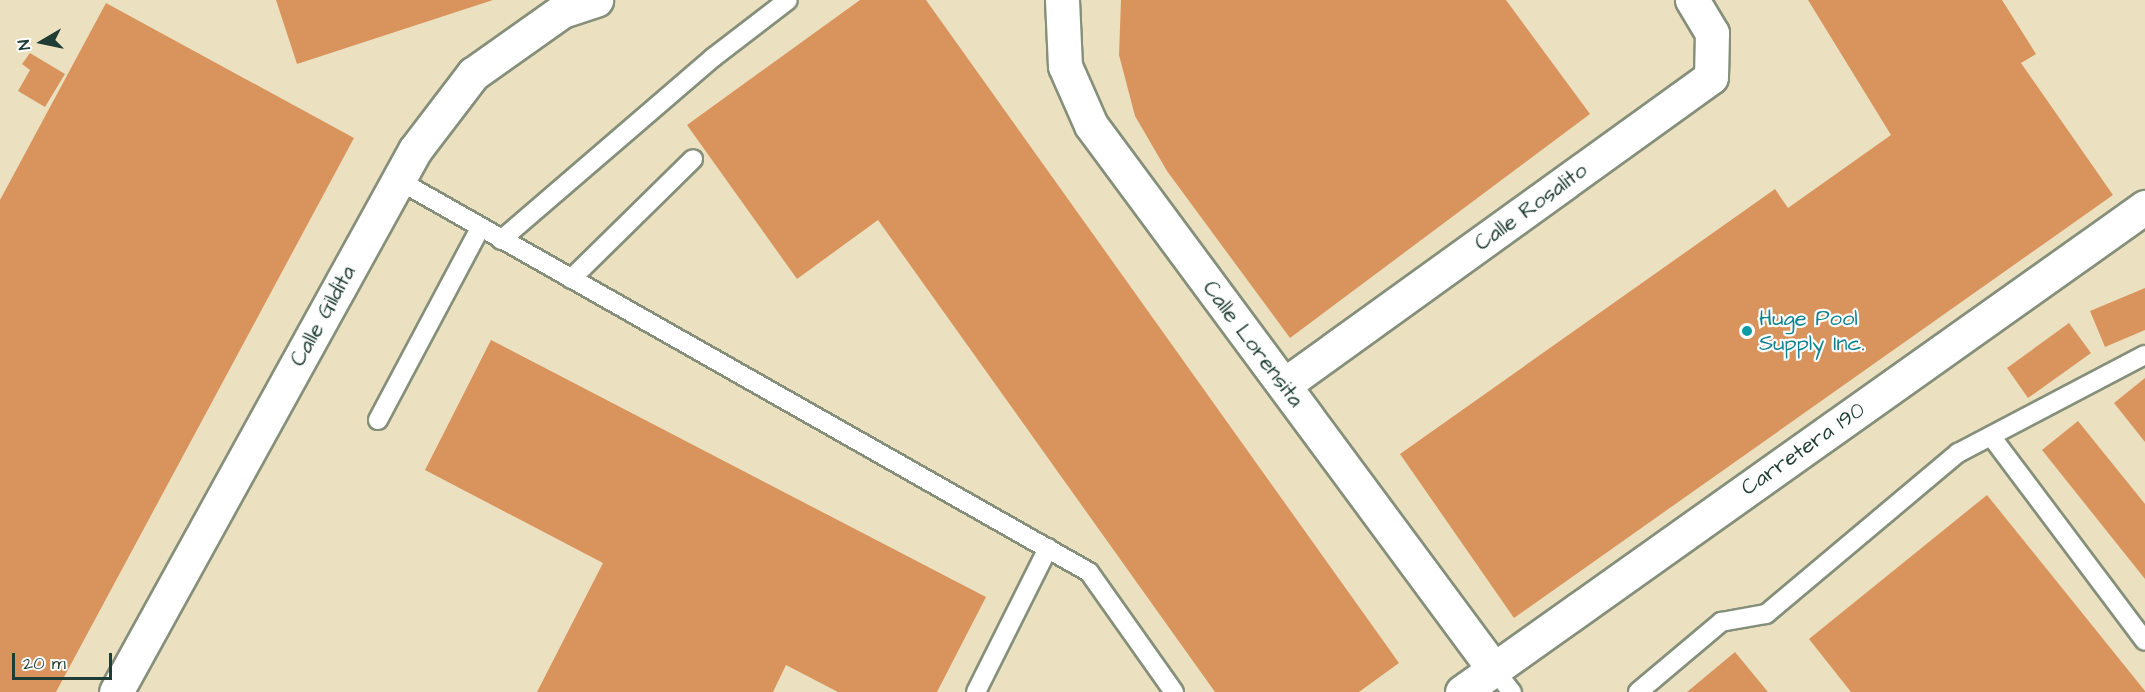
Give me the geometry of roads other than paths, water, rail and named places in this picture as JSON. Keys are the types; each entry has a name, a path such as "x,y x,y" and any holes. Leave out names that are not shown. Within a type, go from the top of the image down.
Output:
{"street":[{"name":"Calle Gildita","path":"116,692 415,150 473,74 562,11 596,0"},
{"name":"Calle Lorensita","path":"1062,0 1065,66 1091,125 1502,680"},
{"name":"Calle Rosalito","path":"1284,385 1711,77 1712,33 1692,0"},
{"name":"Carretera 190","path":"1462,692 1502,680 2145,207"}],"lane":[{"path":"501,240 705,65 788,0"},
{"path":"571,279 693,159"},
{"path":"398,180 1089,572 1174,692"},
{"path":"378,420 480,228"},
{"path":"1638,692 1722,622 1766,614 1958,453 2145,355"},
{"path":"1991,436 2145,641"},
{"path":"976,692 1048,548"}],"place":[{"name":"Huge Pool Supply Inc.","path":"1747,331"}]}
